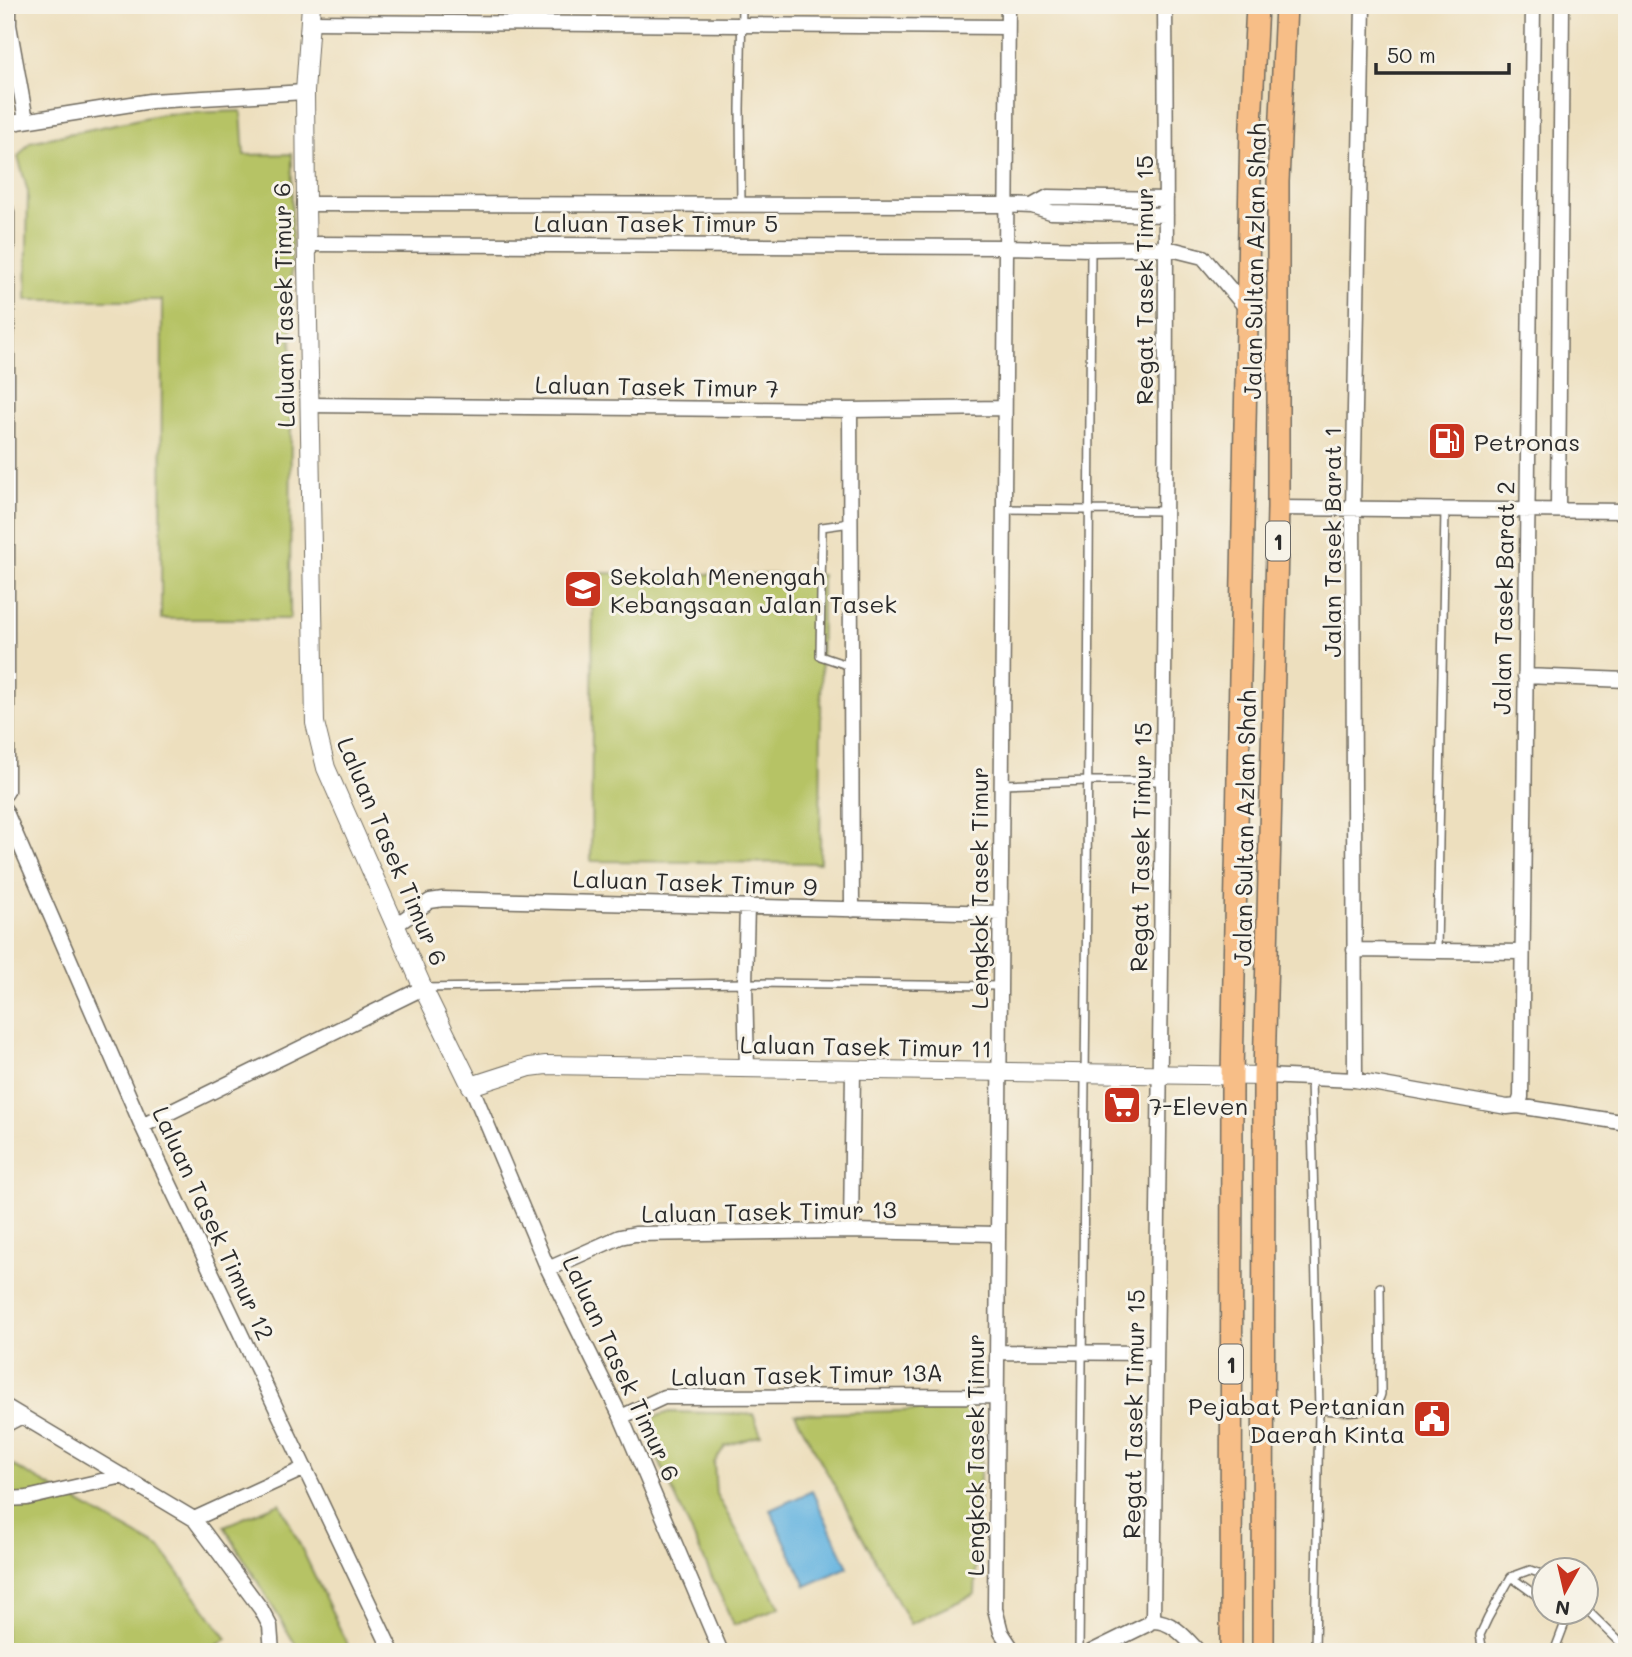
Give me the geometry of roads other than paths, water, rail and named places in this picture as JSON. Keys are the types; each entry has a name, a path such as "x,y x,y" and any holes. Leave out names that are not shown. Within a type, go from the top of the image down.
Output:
{"main road":[{"name":"Jalan Sultan Azlan Shah","path":"1231,1652 1232,1076 1251,125 1257,5"},
{"name":"Jalan Sultan Azlan Shah","path":"1263,1652 1264,1076 1278,508 1278,182 1286,5"}],"street":[{"path":"9,5 7,26 26,120"},
{"name":"Lengkok Tasek Timur","path":"1007,5 995,1609 1001,1632 1014,1652"},
{"name":"Regat Tasek Timur 15","path":"1152,1621 1164,781 1167,248 1165,5"},
{"name":"Jalan Tasek Barat 1","path":"1355,1080 1353,509 1363,5"},
{"name":"Jalan Tasek Barat 2","path":"1517,1106 1521,1097 1533,5"},
{"path":"1558,510 1562,5"},
{"path":"310,13 741,25 1007,27"},
{"name":"Laluan Tasek Timur 6","path":"310,13 305,92 306,244 315,723 326,768 423,988 471,1086 548,1269 621,1417 721,1652"},
{"path":"5,124 151,101 305,92"},
{"path":"1032,206 1048,197 1166,199"},
{"path":"5,203 5,794"},
{"path":"306,204 1006,205 1032,206 1051,212 1167,215"},
{"name":"Laluan Tasek Timur 5","path":"306,244 1005,247"},
{"path":"1005,247 1167,248 1203,257 1247,309"},
{"name":"Laluan Tasek Timur 7","path":"309,405 850,410 1004,408"},
{"path":"850,410 852,910"},
{"path":"1278,508 1627,511"},
{"path":"1525,676 1627,680"},
{"name":"Laluan Tasek Timur 12","path":"5,810 142,1126 392,1652"},
{"name":"Laluan Tasek Timur 9","path":"396,925 430,901 443,899 1001,913"},
{"path":"747,906 747,1069"},
{"path":"1354,950 1522,953"},
{"path":"142,1126 423,988"},
{"name":"Laluan Tasek Timur 11","path":"471,1086 530,1067 546,1065 1264,1076"},
{"path":"851,1231 853,1070"},
{"path":"1264,1076 1355,1080 1507,1107 1517,1106 1627,1123"},
{"name":"Laluan Tasek Timur 13","path":"548,1269 620,1237 635,1234 851,1231 998,1234"},
{"path":"998,1352 1156,1353"},
{"name":"Laluan Tasek Timur 13A","path":"621,1417 664,1397 997,1396"},
{"path":"5,1406 194,1520 261,1609 270,1626 272,1652"},
{"path":"5,1425 22,1416"},
{"path":"194,1520 305,1468"},
{"path":"5,1499 27,1498 123,1476"},
{"path":"1091,1652 1152,1621 1160,1621 1174,1628 1199,1652"}],"lane":[{"path":"741,204 742,5"},
{"path":"1079,1652 1091,249"},
{"path":"1004,509 1165,511"},
{"path":"1437,951 1444,509"},
{"path":"851,523 822,527 820,656 851,667"},
{"path":"1002,784 1164,781"},
{"path":"423,988 745,983 1000,986"},
{"path":"1311,1078 1320,1410 1315,1652"},
{"path":"1320,1410 1361,1411 1374,1407 1379,1402 1380,1287"},
{"path":"1483,1652 1480,1635 1511,1577 1530,1570"},
{"path":"1511,1577 1530,1590"},
{"path":"1600,1622 1627,1648"},
{"path":"1554,1652 1564,1626"}],"water":[{"path":"812,1491 848,1567 806,1586 770,1510"}],"place":[{"name":"Petronas","path":"1447,441"},
{"name":"Sekolah Menengah Kebangsaan Jalan Tasek","path":"583,589"},
{"name":"7-Eleven","path":"1122,1105"},
{"name":"Pejabat Pertanian Daerah Kinta","path":"1432,1419"}]}
